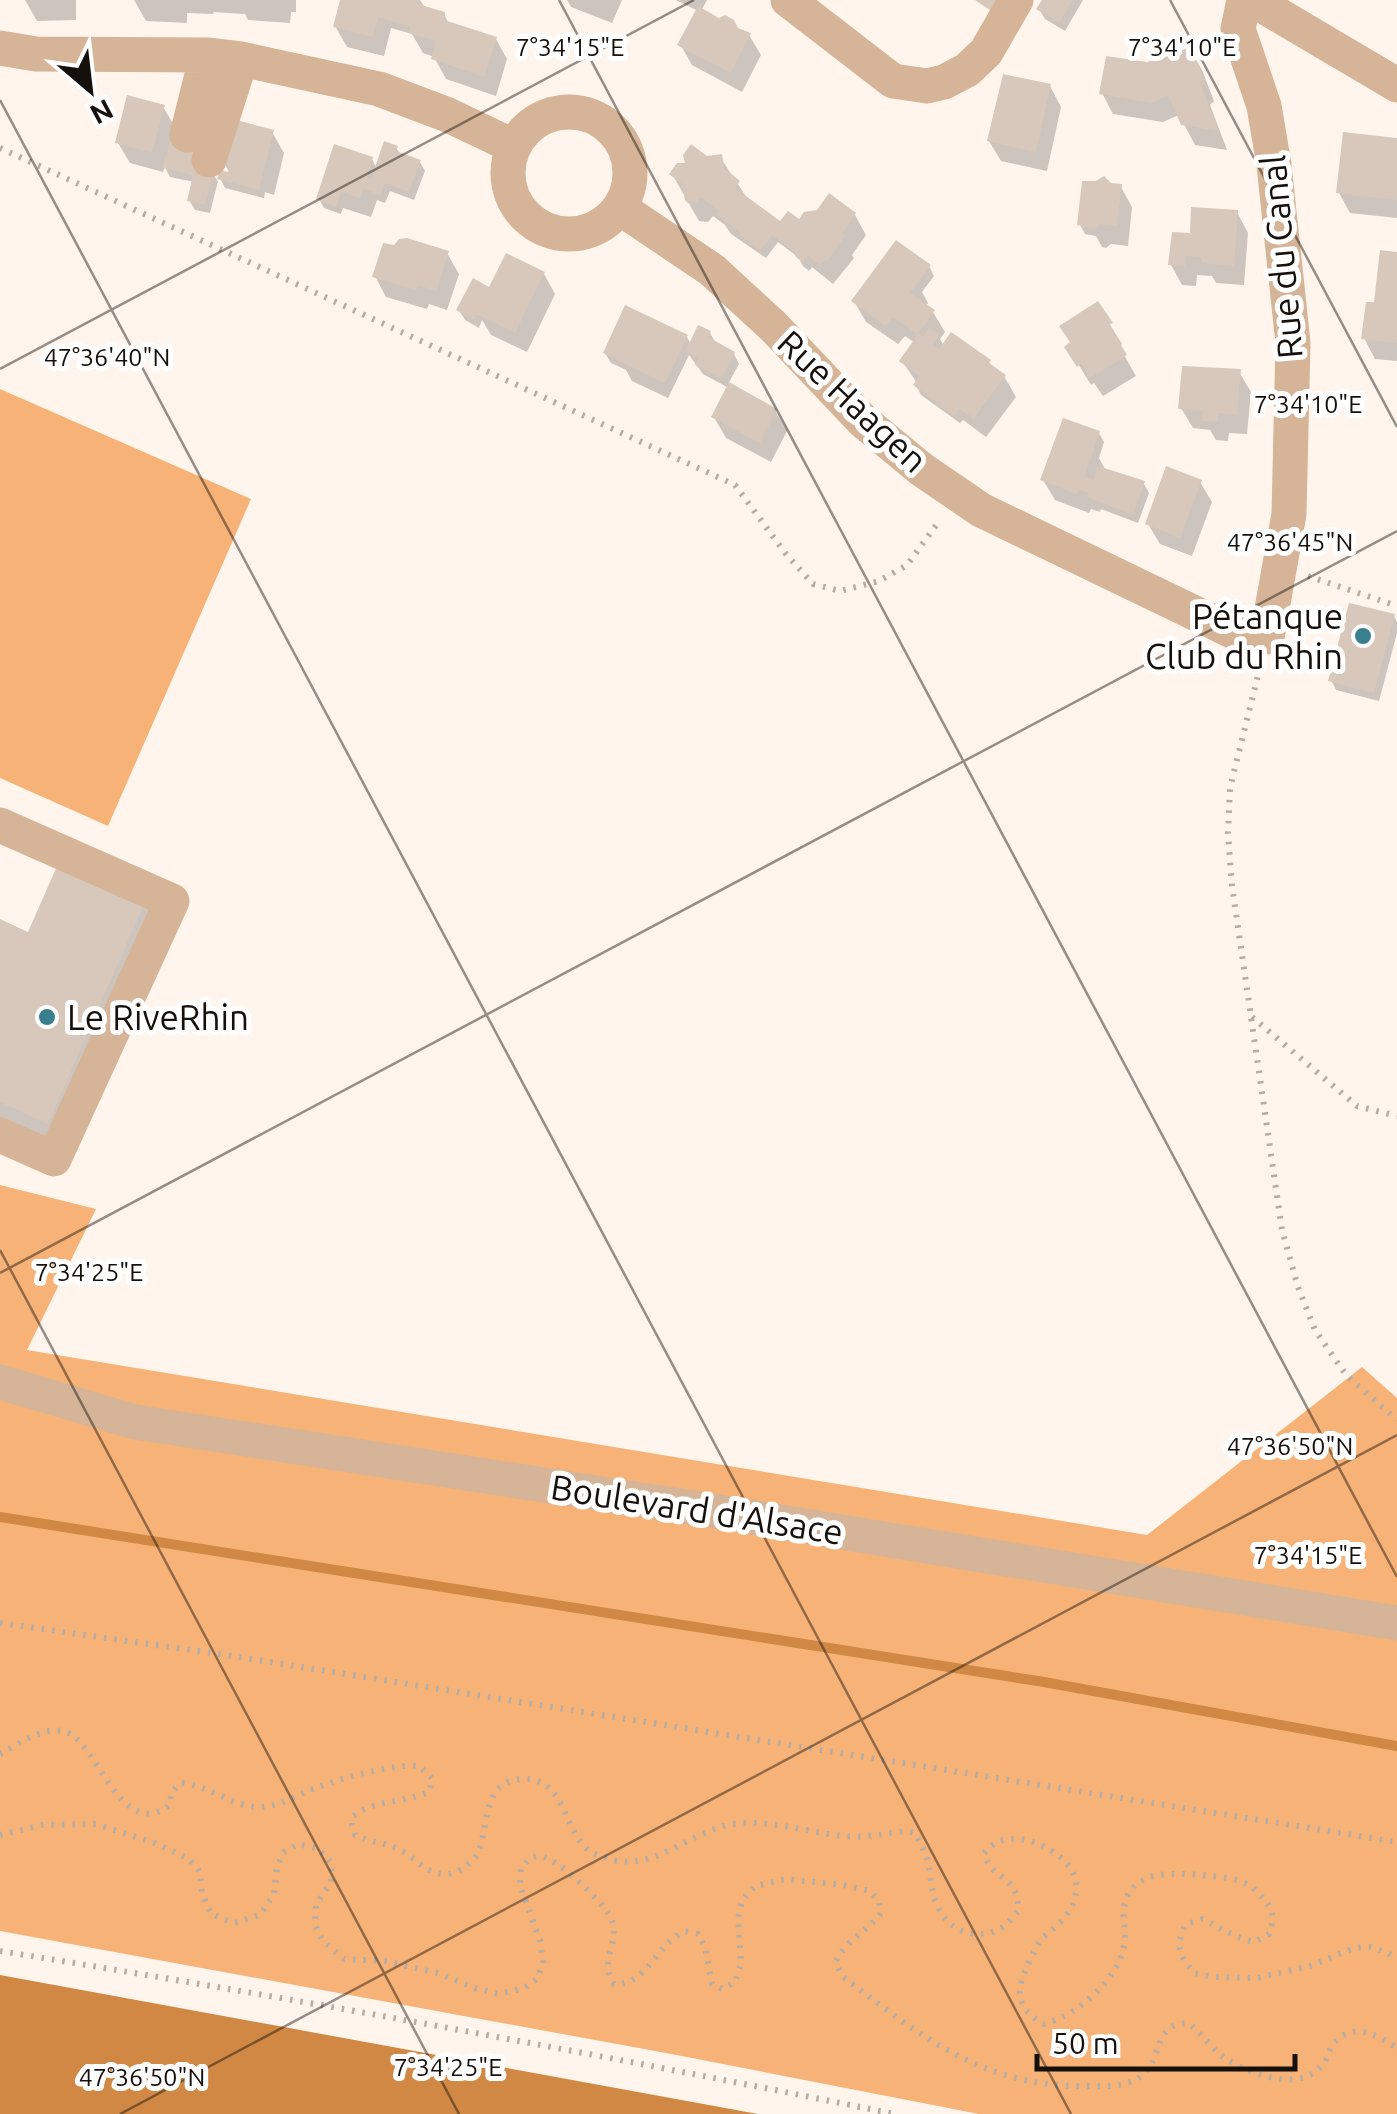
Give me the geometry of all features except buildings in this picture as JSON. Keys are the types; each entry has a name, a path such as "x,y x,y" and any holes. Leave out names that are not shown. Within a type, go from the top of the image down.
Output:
{"street":[{"path":"788,0 892,80 927,86 967,70 986,52 1016,0"},
{"name":"Rue du Canal","path":"1244,0 1238,29 1264,106 1293,343 1289,514 1268,636"},
{"path":"1253,0 1397,85"},
{"path":"0,48 36,54 224,57 379,89 448,114 513,146"},
{"path":"198,148 224,57"},
{"path":"568,111 590,114 610,126 624,144 630,165 629,188 620,208 603,224 582,233 559,234 537,226 520,211 510,190 507,168 513,146 527,127 546,115 568,111"},
{"name":"Rue Haagen","path":"620,208 712,270 773,326 864,421 921,469 981,510 1234,632 1268,636"},
{"path":"0,825 172,900 54,1159 0,1135"},
{"name":"Boulevard d'Alsace","path":"0,1382 135,1422 713,1511 1397,1623"}],"path":[{"path":"0,148 735,485 786,554 814,584 840,591 879,581 907,564 959,495"},
{"path":"1280,567 1397,606"},
{"path":"1268,636 1230,788 1228,833 1232,886 1282,1230 1315,1330 1346,1375 1397,1420"},
{"path":"1251,1017 1357,1106 1397,1116"},
{"path":"0,1623 246,1658 1397,1842"},
{"path":"0,1754 41,1733 67,1732 76,1738 108,1784 144,1814 159,1813 170,1805 171,1794 180,1783 194,1784 260,1808 327,1783 402,1765 419,1766 432,1778 430,1790 417,1797 361,1809 352,1816 352,1825 355,1834 368,1842 398,1848 437,1873 452,1874 469,1864 479,1852 490,1800 502,1786 521,1778 539,1782 555,1792 591,1852 614,1860 638,1861 662,1854 731,1824 763,1822 842,1836 902,1830 914,1833 921,1844 939,1909 950,1924 966,1934 983,1935 1003,1927 1018,1911 1019,1898 1011,1882 986,1863 984,1853 993,1843 1009,1838 1027,1840 1049,1848 1070,1866 1076,1882 1076,1897 1065,1917 1039,1942 1019,1989 1022,2006 1044,2024 1079,2009 1106,1981 1124,1952 1125,1904 1138,1881 1154,1875 1221,1877 1248,1883 1269,1904 1274,1920 1269,1934 1254,1942 1233,1937 1202,1920 1185,1925 1178,1939 1182,1957 1194,1973 1257,1978 1310,1966 1354,1948 1370,1947 1397,1959"},
{"path":"0,1834 42,1825 96,1824 152,1842 188,1858 200,1872 202,1893 211,1914 234,1924 260,1914 274,1894 284,1852 298,1844 318,1849 332,1863 330,1882 316,1904 315,1924 322,1940 344,1959 385,1961 500,1994 524,1988 538,1978 543,1961 520,1885 521,1868 531,1858 543,1856 559,1862 610,1916 615,1940 608,1959 608,1974 614,1984 623,1985 684,1931 698,1934 706,1947 712,1984 722,1989 735,1982 741,1963 738,1918 742,1900 755,1886 786,1879 868,1891 879,1900 882,1913 841,1951 836,1961 841,1976 935,2045 981,2068 1024,2080 1066,2086 1132,2082 1148,2072 1156,2058 1158,2042 1176,2023 1188,2023 1227,2060 1284,2080 1304,2077 1322,2066 1338,2039 1351,2032 1363,2030 1397,2048"},
{"path":"0,1951 601,2055 895,2114"}],"shaded area":[{"path":"0,389 251,499 108,826 0,778"},
{"path":"0,1185 96,1209 27,1350 1147,1535 1362,1367 1397,1398 1397,2114 979,2114 0,1931"},
{"path":"0,1975 758,2114 0,2114"}],"waterway":[{"path":"0,1517 1044,1682 1397,1746"}],"place":[{"name":"Pétanque Club du Rhin","path":"1363,636"},
{"name":"Le RiveRhin","path":"47,1017"}]}
